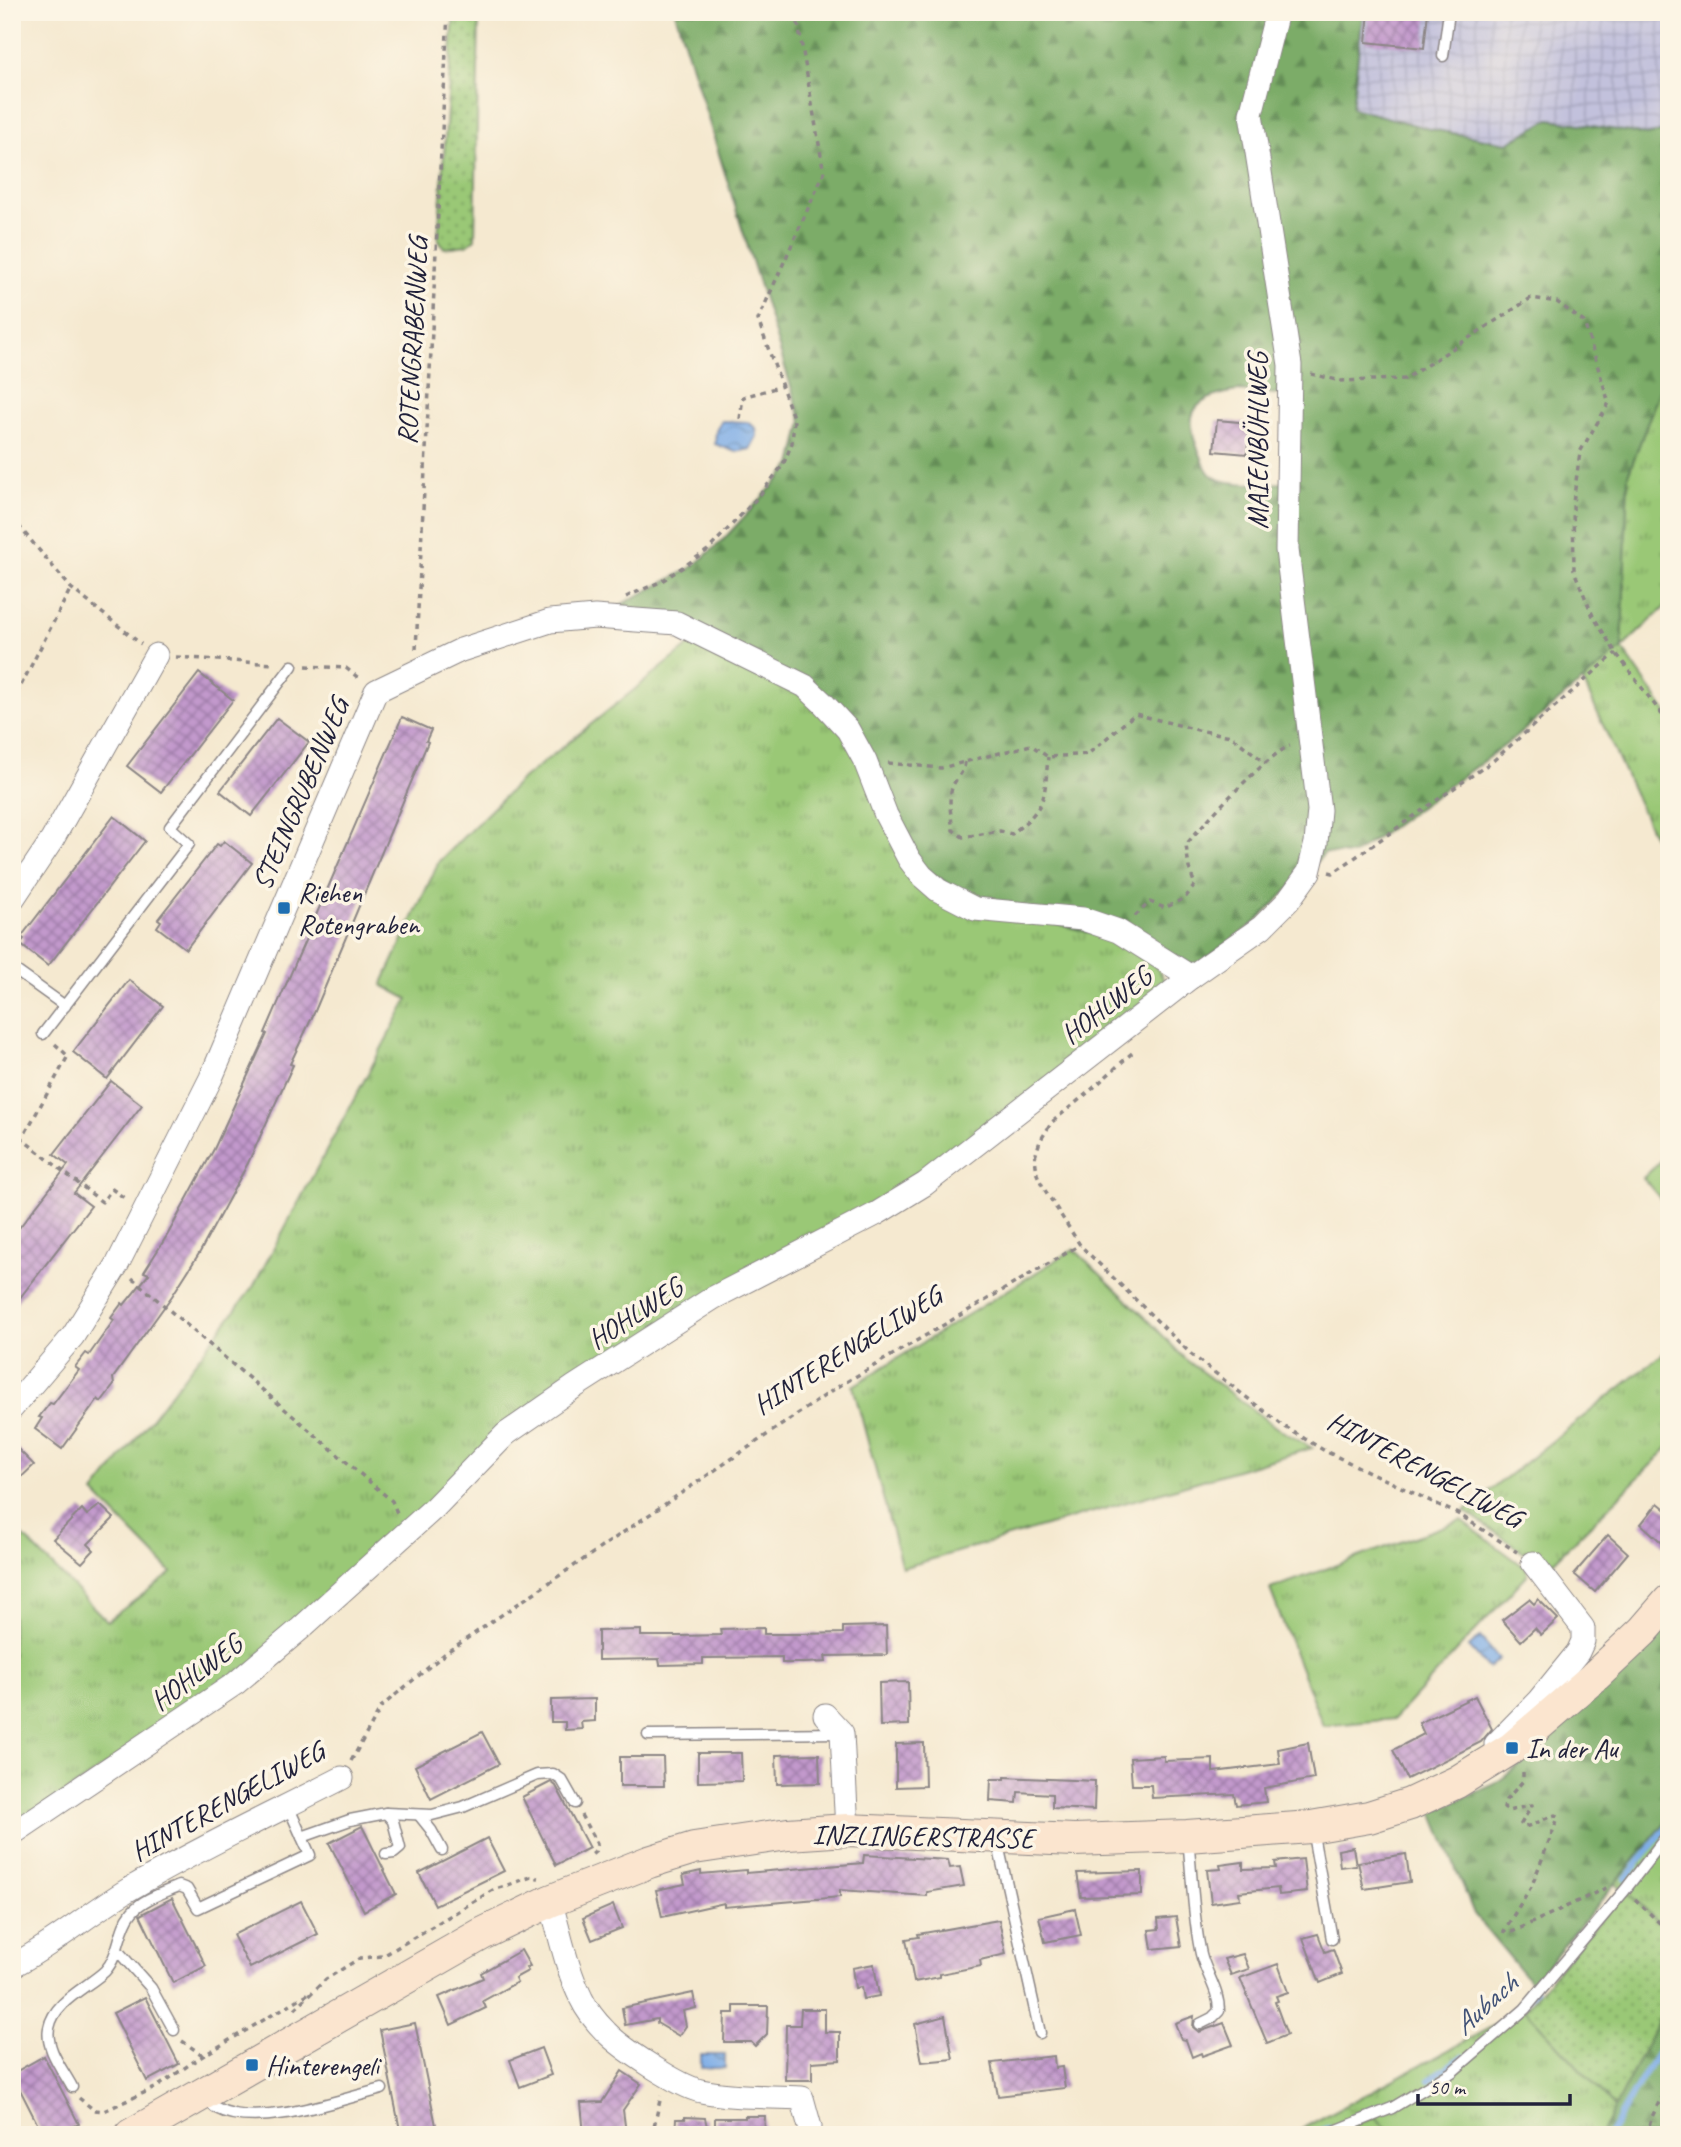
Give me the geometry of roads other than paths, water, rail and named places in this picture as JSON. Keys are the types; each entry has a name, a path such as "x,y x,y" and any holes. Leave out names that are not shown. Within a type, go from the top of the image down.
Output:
{"street":[{"name":"MAIENBÜHLWEG","path":"1277,12 1251,114 1290,365 1287,550 1319,810 1316,844 1309,872"},
{"name":"STEINGRUBENWEG","path":"12,1408 73,1336 117,1265 211,1078 376,691 461,650 550,621 595,617 677,623 805,686 848,730 865,761 887,816 909,859 922,876 938,890 975,909 1083,919 1118,931 1191,977"},
{"path":"12,900 52,840 156,655"},
{"name":"HOHLWEG","path":"12,1834 236,1683 434,1508 506,1434 713,1298 876,1214 925,1184 1191,977 1262,927 1288,901 1309,872"},
{"name":"HINTERENGELIWEG","path":"1497,1748 1496,1744 1539,1700 1578,1652 1583,1641 1583,1628 1533,1563"},
{"name":"INZLINGERSTRASSE","path":"131,2135 413,1971 482,1934 550,1901 649,1862 694,1848 788,1834 847,1830 1074,1840 1187,1836 1311,1827 1369,1817 1410,1804 1449,1786 1512,1748 1593,1678 1643,1631 1669,1601"},
{"path":"825,1715 842,1733 847,1830"},
{"name":"HINTERENGELIWEG","path":"12,1966 39,1952 131,1888 262,1817 342,1778"},
{"path":"550,1901 573,1979 592,2016 607,2034 670,2078 697,2091 802,2098 810,2127"}],"lane":[{"path":"1443,55 1449,12"},
{"path":"43,1034 189,844 170,827 292,666"},
{"path":"12,968 65,1006"},
{"path":"648,1735 842,1733"},
{"path":"302,1837 350,1820 386,1813 432,1815 463,1807 537,1775 553,1774 562,1780 575,1803"},
{"path":"72,2087 50,2046 49,2028 55,2012 105,1970 117,1950 132,1913 147,1900 179,1886 187,1889 198,1908 310,1855 288,1806"},
{"path":"386,1813 393,1821 400,1848 394,1853 386,1854"},
{"path":"419,1815 442,1850"},
{"path":"1311,1827 1332,1939"},
{"path":"1325,2135 1392,2108 1452,2072 1525,2010 1669,1833"},
{"path":"1187,1836 1201,1953 1219,1996 1219,2011 1200,2024"},
{"path":"997,1837 1040,2033"},
{"path":"117,1950 151,1988 174,2030"},
{"path":"203,2094 215,2108 245,2117 278,2115 382,2089"}],"water":[{"path":"721,421 747,422 756,428 757,436 750,449 736,452 715,444 716,431"},
{"path":"1480,1637 1499,1659 1488,1668 1469,1647"},
{"path":"701,2055 725,2055 725,2068 701,2068"}],"waterway":[{"name":"Aubach","path":"1626,1878 1669,1824"},
{"name":"Aubach","path":"1511,2015 1535,1990"},
{"name":"Aubach","path":"1609,2135 1669,2033"},
{"name":"Aubach","path":"1429,2080 1463,2056"},
{"name":"Aubach","path":"1354,2118 1399,2098"},
{"name":"Aubach","path":"1310,2135 1328,2128"}],"place":[{"name":"Riehen Rotengraben","path":"284,908"},
{"name":"In der Au","path":"1512,1748"},
{"name":"Hinterengeli","path":"252,2065"}]}
